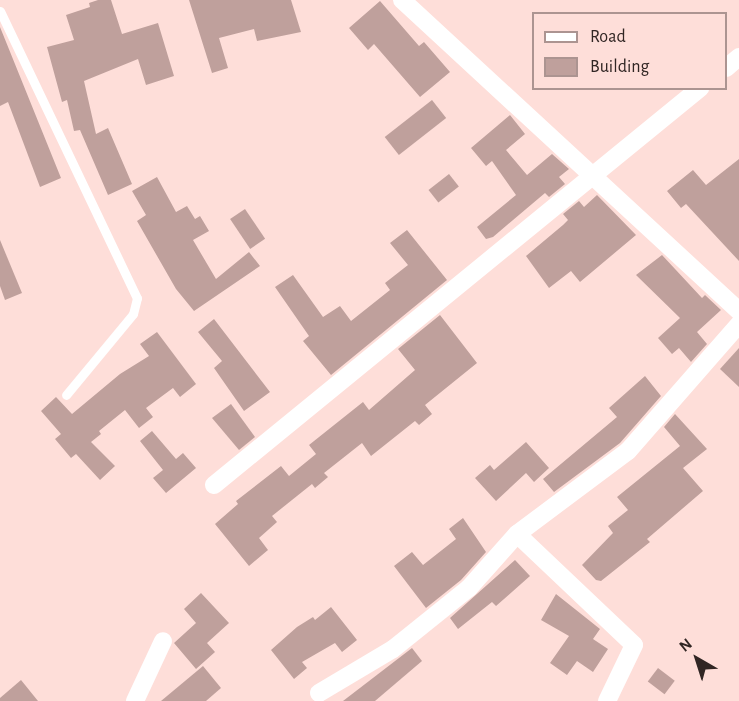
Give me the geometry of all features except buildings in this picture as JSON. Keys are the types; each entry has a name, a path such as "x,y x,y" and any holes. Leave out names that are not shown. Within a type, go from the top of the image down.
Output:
{"street":[{"path":"402,0 739,311"},
{"path":"727,67 739,57"},
{"path":"214,485 698,90"},
{"path":"320,693 393,649 468,588 517,534 628,451 739,324"},
{"path":"517,534 634,645 607,701"},
{"path":"142,697 164,641"}],"lane":[{"path":"0,11 137,298 133,314 66,394"}]}
